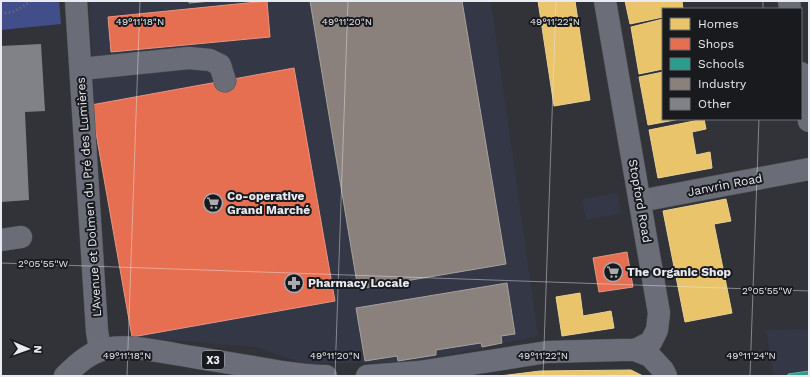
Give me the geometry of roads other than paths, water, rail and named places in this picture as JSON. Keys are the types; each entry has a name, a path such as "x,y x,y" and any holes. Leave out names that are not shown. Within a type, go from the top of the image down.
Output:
{"main road":[{"name":"Stopford Road","path":"605,1 659,313 657,330 651,342 635,350"},
{"name":"X3","path":"65,376 89,355 100,350 112,348 145,350 287,372 326,376"},
{"path":"367,376 419,374 547,352 635,350 650,356 663,370 666,376"}],"street":[{"name":"L'Avenue et Dolmen du Pré des Lumières","path":"76,1 97,331 100,350"},
{"path":"81,69 189,58 210,60 220,65 225,81"},
{"path":"802,79 809,121"},
{"name":"Janvrin Road","path":"640,201 809,169"}],"place":[{"name":"Co-operative Grand Marché","path":"213,203"},
{"name":"The Organic Shop","path":"613,272"},
{"name":"Pharmacy Locale","path":"294,283"}]}
